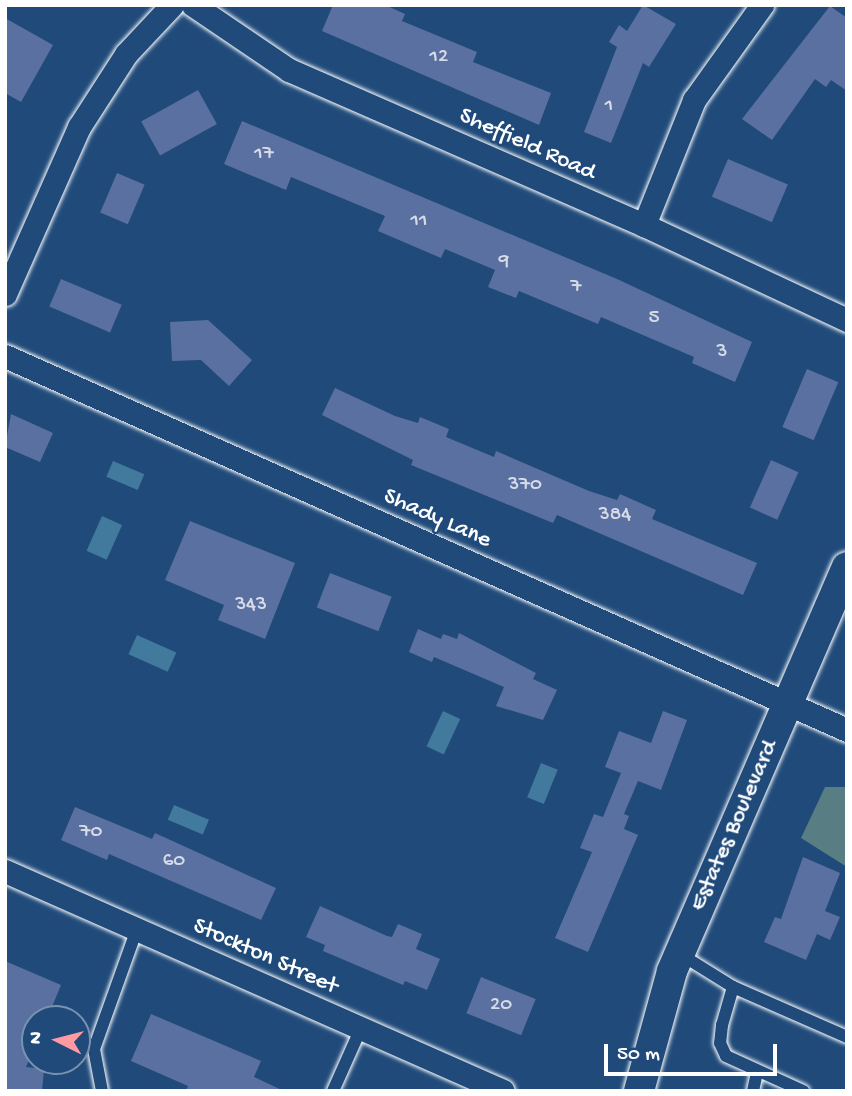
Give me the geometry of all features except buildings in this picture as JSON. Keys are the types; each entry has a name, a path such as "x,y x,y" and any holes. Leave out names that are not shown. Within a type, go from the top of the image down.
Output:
{"street":[{"path":"5,294 79,127 126,54 172,5"},
{"name":"Sheffield Road","path":"193,5 289,70 644,225 847,320"},
{"path":"644,225 694,100 761,5"},
{"name":"Shady Lane","path":"5,356 847,730"},
{"name":"Estates Boulevard","path":"639,1091 652,1031 680,954 847,567"},
{"name":"Stockton Street","path":"5,871 503,1091"}],"lane":[{"path":"102,1091 94,1049 137,929"},
{"path":"680,954 733,987 847,1037"},
{"path":"733,987 720,1043 726,1056 803,1091"},
{"path":"333,1091 361,1028"},
{"path":"753,1091 757,1072"}],"green space":[{"path":"825,787 847,787 847,867 801,838"}],"water":[{"path":"113,461 144,474 138,490 106,477"},
{"path":"102,516 122,525 107,560 87,551"},
{"path":"137,635 176,652 168,672 128,654"},
{"path":"443,711 460,719 444,754 427,746"},
{"path":"541,763 558,770 544,804 527,797"},
{"path":"174,805 209,820 203,835 168,820"}]}
